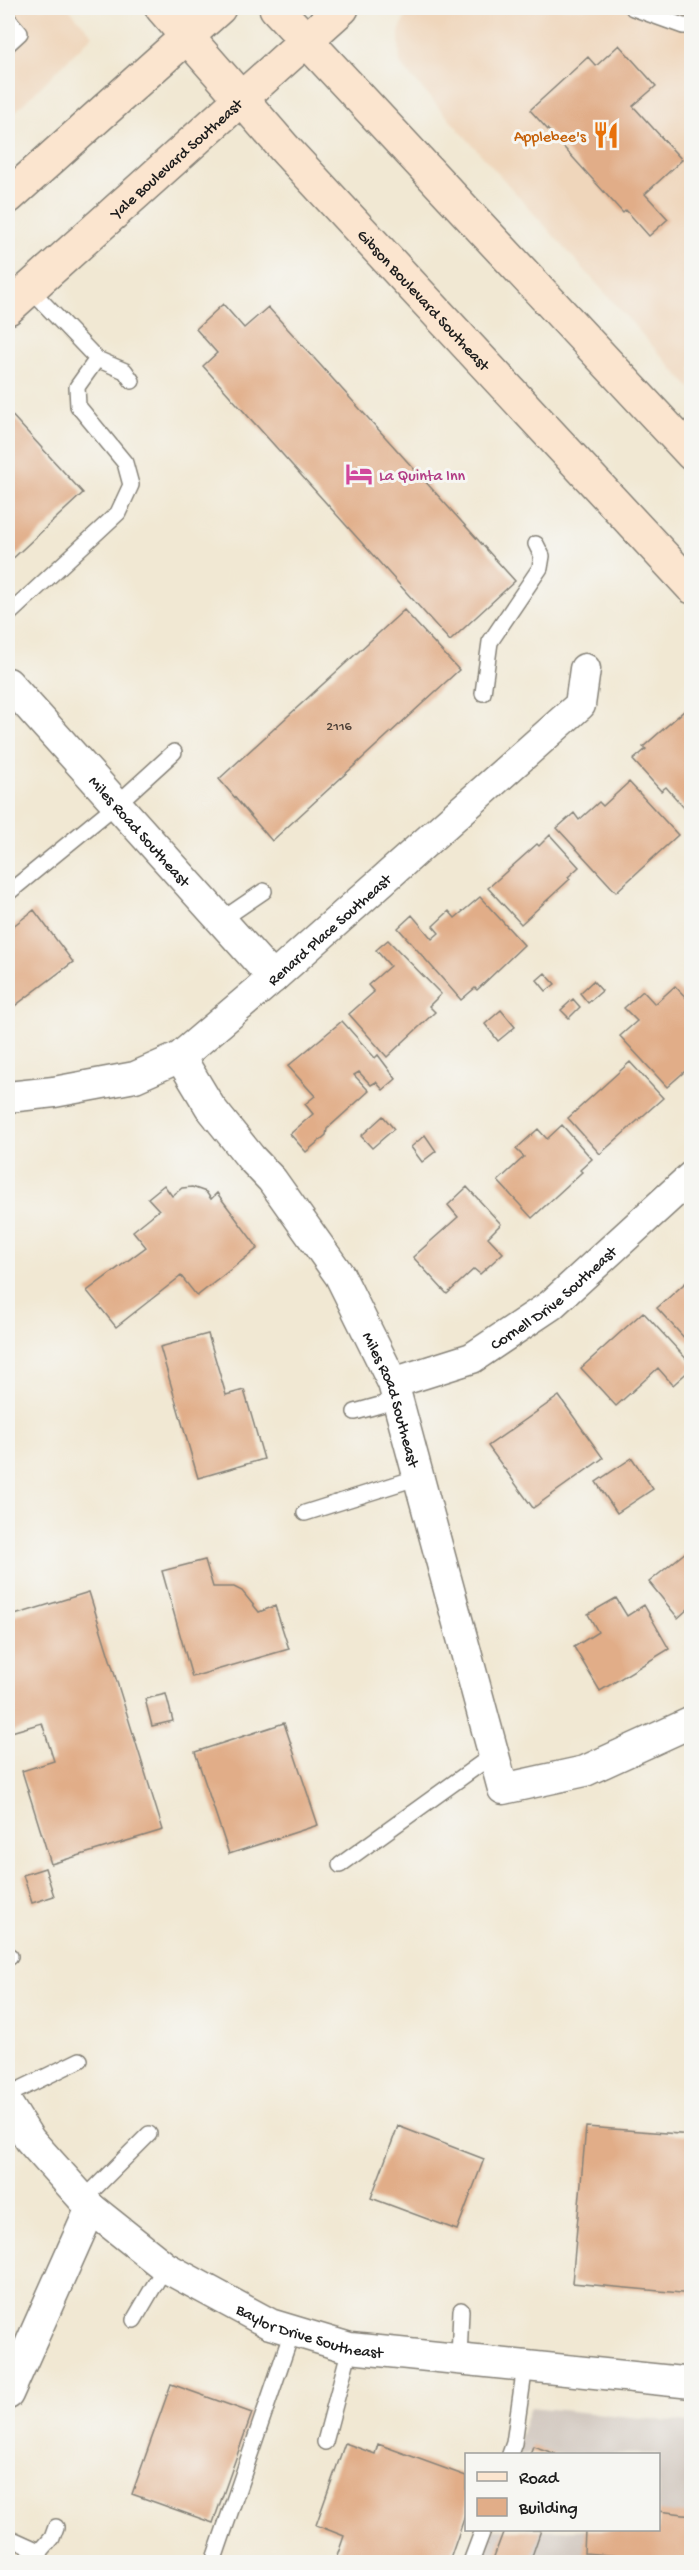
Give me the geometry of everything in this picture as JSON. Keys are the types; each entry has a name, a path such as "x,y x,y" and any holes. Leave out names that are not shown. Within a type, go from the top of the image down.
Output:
{"main road":[{"name":"Gibson Boulevard Southeast","path":"162,8 285,149 692,587"},
{"path":"8,197 219,8"},
{"path":"276,8 692,454"},
{"name":"Yale Boulevard Southeast","path":"18,298 342,8"}],"street":[{"name":"Renard Place Southeast","path":"8,1096 54,1092 135,1077 180,1057 273,978 580,705 585,669"},
{"name":"Miles Road Southeast","path":"8,683 273,978"},
{"name":"Miles Road Southeast","path":"180,1057 210,1107 272,1180 340,1276 395,1392 503,1789 585,1771 692,1722"},
{"name":"Cornell Drive Southeast","path":"395,1392 472,1358 551,1305 692,1176"},
{"name":"Baylor Drive Southeast","path":"8,2105 30,2140 87,2204 165,2267 270,2324 350,2348 692,2383"},
{"path":"8,2394 87,2204"}],"lane":[{"path":"633,8 683,26 692,26"},
{"path":"8,19 20,33 8,44"},
{"path":"18,298 97,359 125,371 132,381"},
{"path":"8,615 118,513 131,485 125,463 78,406 77,387 97,359"},
{"path":"483,693 490,642 540,568 542,556 536,544"},
{"path":"8,893 117,804 174,752"},
{"path":"220,921 264,891"},
{"path":"355,1412 395,1392"},
{"path":"305,1513 419,1477"},
{"path":"340,1866 494,1754"},
{"path":"8,2095 80,2060"},
{"path":"87,2204 149,2134"},
{"path":"134,2320 165,2267"},
{"path":"459,2359 461,2310"},
{"path":"213,2562 292,2332"},
{"path":"325,2442 350,2348"},
{"path":"510,2453 514,2444 525,2366"},
{"path":"8,2537 36,2557 52,2538 56,2527"},
{"path":"471,2562 482,2531"}],"shaded area":[{"path":"8,8 68,8 93,35 8,119"},
{"path":"409,8 691,8 691,389 400,64 399,32"},
{"path":"530,2407 691,2423 691,2562 479,2562 490,2531 660,2531 660,2453 514,2453"}],"building":[{"name":"Applebee's","path":"619,45 656,86 633,106 682,160 645,194 668,219 649,236 626,210 623,213 530,110 588,57 596,66"},
{"name":"La Quinta Inn","path":"223,304 244,328 268,307 515,581 450,641 203,366 217,353 196,329"},
{"path":"8,411 83,493 8,563"},
{"path":"404,610 459,670 272,841 219,779"},
{"path":"692,704 692,810 688,806 685,809 666,787 661,791 633,760 646,749 643,747"},
{"path":"629,782 678,835 616,892 557,828 574,813 579,820 599,802 603,806"},
{"path":"550,835 579,867 568,877 570,879 521,924 488,888"},
{"path":"480,897 524,945 477,990 475,988 461,1000 398,928 412,915 432,939 439,933 433,926 449,911 455,918"},
{"path":"34,910 73,962 8,1011 8,930"},
{"path":"388,940 441,994 429,1006 435,1012 387,1057 349,1014 374,992 368,985 390,966 376,950"},
{"path":"545,973 555,984 546,991 537,980"},
{"path":"593,981 602,991 588,1003 580,993"},
{"path":"675,986 692,1004 692,1065 667,1087 620,1036 637,1021 624,1008 643,991 655,1004"},
{"path":"573,999 580,1007 569,1018 561,1010"},
{"path":"501,1010 515,1027 498,1041 485,1024"},
{"path":"342,1021 375,1058 378,1055 396,1079 383,1090 376,1082 371,1085 359,1072 354,1075 369,1091 327,1129 326,1135 306,1152 290,1134 313,1114 305,1104 315,1096 288,1066"},
{"path":"630,1062 663,1098 600,1154 568,1118"},
{"path":"383,1116 394,1129 372,1148 361,1136"},
{"path":"562,1125 592,1159 580,1170 582,1172 532,1218 498,1181 524,1157 516,1149 538,1129 547,1139"},
{"path":"425,1135 436,1151 422,1162 411,1147"},
{"path":"164,1185 172,1196 182,1188 192,1187 206,1192 211,1199 217,1193 258,1248 197,1296 181,1276 116,1327 87,1291 146,1247 133,1231 159,1210 148,1198"},
{"path":"467,1187 501,1224 488,1237 503,1253 480,1274 474,1269 447,1294 413,1257 458,1217 448,1205"},
{"path":"692,1277 692,1339 688,1342 657,1308"},
{"path":"643,1312 692,1365 692,1368 673,1385 658,1368 616,1406 581,1368"},
{"path":"208,1334 226,1395 244,1390 264,1459 198,1478 160,1347"},
{"path":"559,1396 603,1458 533,1508 488,1446"},
{"path":"632,1458 653,1489 617,1513 596,1482"},
{"path":"692,1547 692,1611 689,1608 678,1618 649,1582"},
{"path":"205,1560 213,1587 234,1587 242,1591 259,1612 275,1606 289,1649 192,1677 162,1571"},
{"path":"89,1592 163,1830 51,1864 22,1771 54,1761 42,1723 8,1733 8,1617"},
{"path":"616,1598 627,1616 644,1605 669,1649 600,1691 574,1647 598,1632 588,1614"},
{"path":"166,1694 173,1721 152,1726 145,1699"},
{"path":"284,1723 318,1825 229,1854 195,1752"},
{"path":"45,1868 54,1896 32,1903 23,1875"},
{"path":"398,2126 484,2159 457,2230 371,2198"},
{"path":"586,2127 692,2135 692,2294 572,2283"},
{"path":"171,2384 252,2413 213,2523 132,2494"},
{"path":"345,2443 375,2454 378,2444 465,2476 465,2516 449,2562 335,2562 344,2536 316,2525"},
{"path":"533,2446 553,2453 530,2453"},
{"path":"660,2511 692,2515 692,2562 584,2553 585,2531 660,2531"},
{"path":"504,2531 541,2531 530,2562 492,2562"}],"place":[{"name":"Applebee's","path":"606,135"},
{"name":"La Quinta Inn","path":"359,474"}]}
